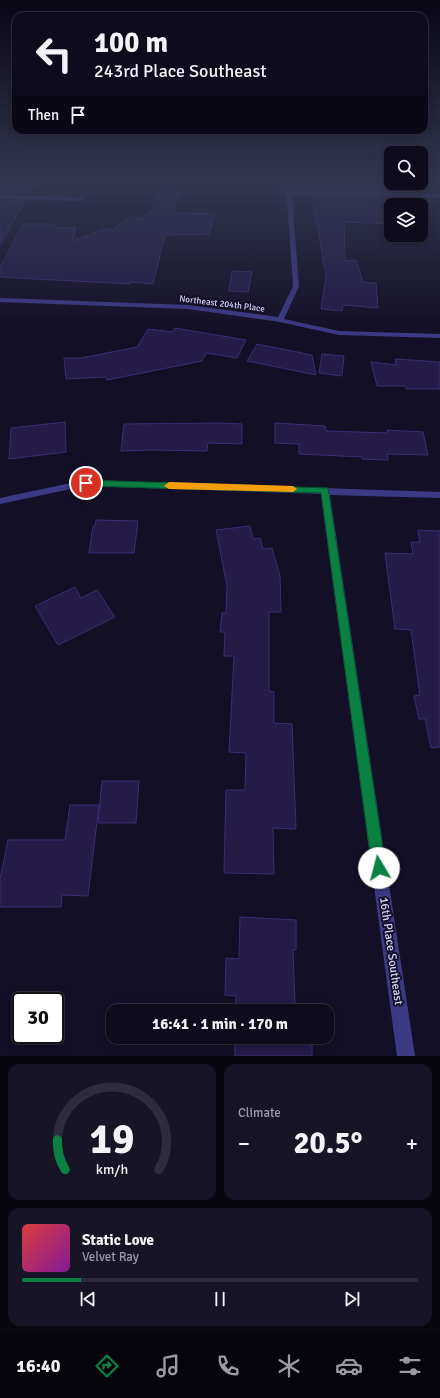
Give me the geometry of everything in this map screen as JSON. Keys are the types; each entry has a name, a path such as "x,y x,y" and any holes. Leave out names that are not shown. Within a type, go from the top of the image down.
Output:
{"street":[{"path":"280,320 296,286 292,232"},
{"name":"Northeast 204th Place","path":"0,300 188,307 280,320 339,333 440,336"},
{"path":"0,501 86,483 440,495"},
{"name":"16th Place Southeast","path":"325,490 406,1056"}],"building":[{"path":"0,232 7,232 0,245"},
{"path":"19,232 75,232 72,241 96,232 210,232 209,234 165,235 153,284 0,277 0,268"},
{"path":"319,232 344,232 345,261 356,260 363,282 376,283 378,308 343,305 342,311 321,309 326,276"},
{"path":"232,271 252,272 248,292 229,291"},
{"path":"175,328 246,340 237,358 206,353 202,361 107,380 106,377 66,379 64,358 81,358 137,347 148,329 173,332"},
{"path":"257,344 312,355 316,375 247,361"},
{"path":"322,354 344,356 342,376 319,373"},
{"path":"395,359 440,362 440,389 406,389 406,386 377,386 371,362 396,365"},
{"path":"65,422 66,452 9,459 11,428"},
{"path":"275,423 325,426 326,431 388,433 387,430 423,432 428,455 387,454 388,460 362,459 362,457 299,454 299,444 275,443"},
{"path":"124,424 242,424 242,444 208,443 207,451 121,451"},
{"path":"96,520 138,521 134,553 89,553 93,526 95,526"},
{"path":"250,526 253,539 260,538 263,549 272,548 280,576 281,612 269,612 269,691 274,692 274,723 292,724 296,829 273,828 274,874 224,873 226,790 245,790 246,753 229,752 234,656 224,656 225,632 220,632 222,613 226,613 227,586 216,530"},
{"path":"418,530 440,531 440,747 431,748 425,719 419,719 414,696 420,695 411,630 395,629 385,553 413,554 411,542 420,542"},
{"path":"75,587 81,598 97,590 115,617 58,645 35,606"},
{"path":"102,781 139,781 136,823 98,823"},
{"path":"70,805 99,805 88,896 62,895 61,907 0,907 0,879 8,840 65,840"},
{"path":"240,917 296,920 296,950 293,950 295,1004 236,1004 236,996 225,995 226,958 239,959"},
{"path":"235,1044 312,1044 312,1056 235,1056"}],"slow traffic":[{"path":"169,486 293,489"}],"route":[{"path":"86,483 325,490 379,868"}]}
